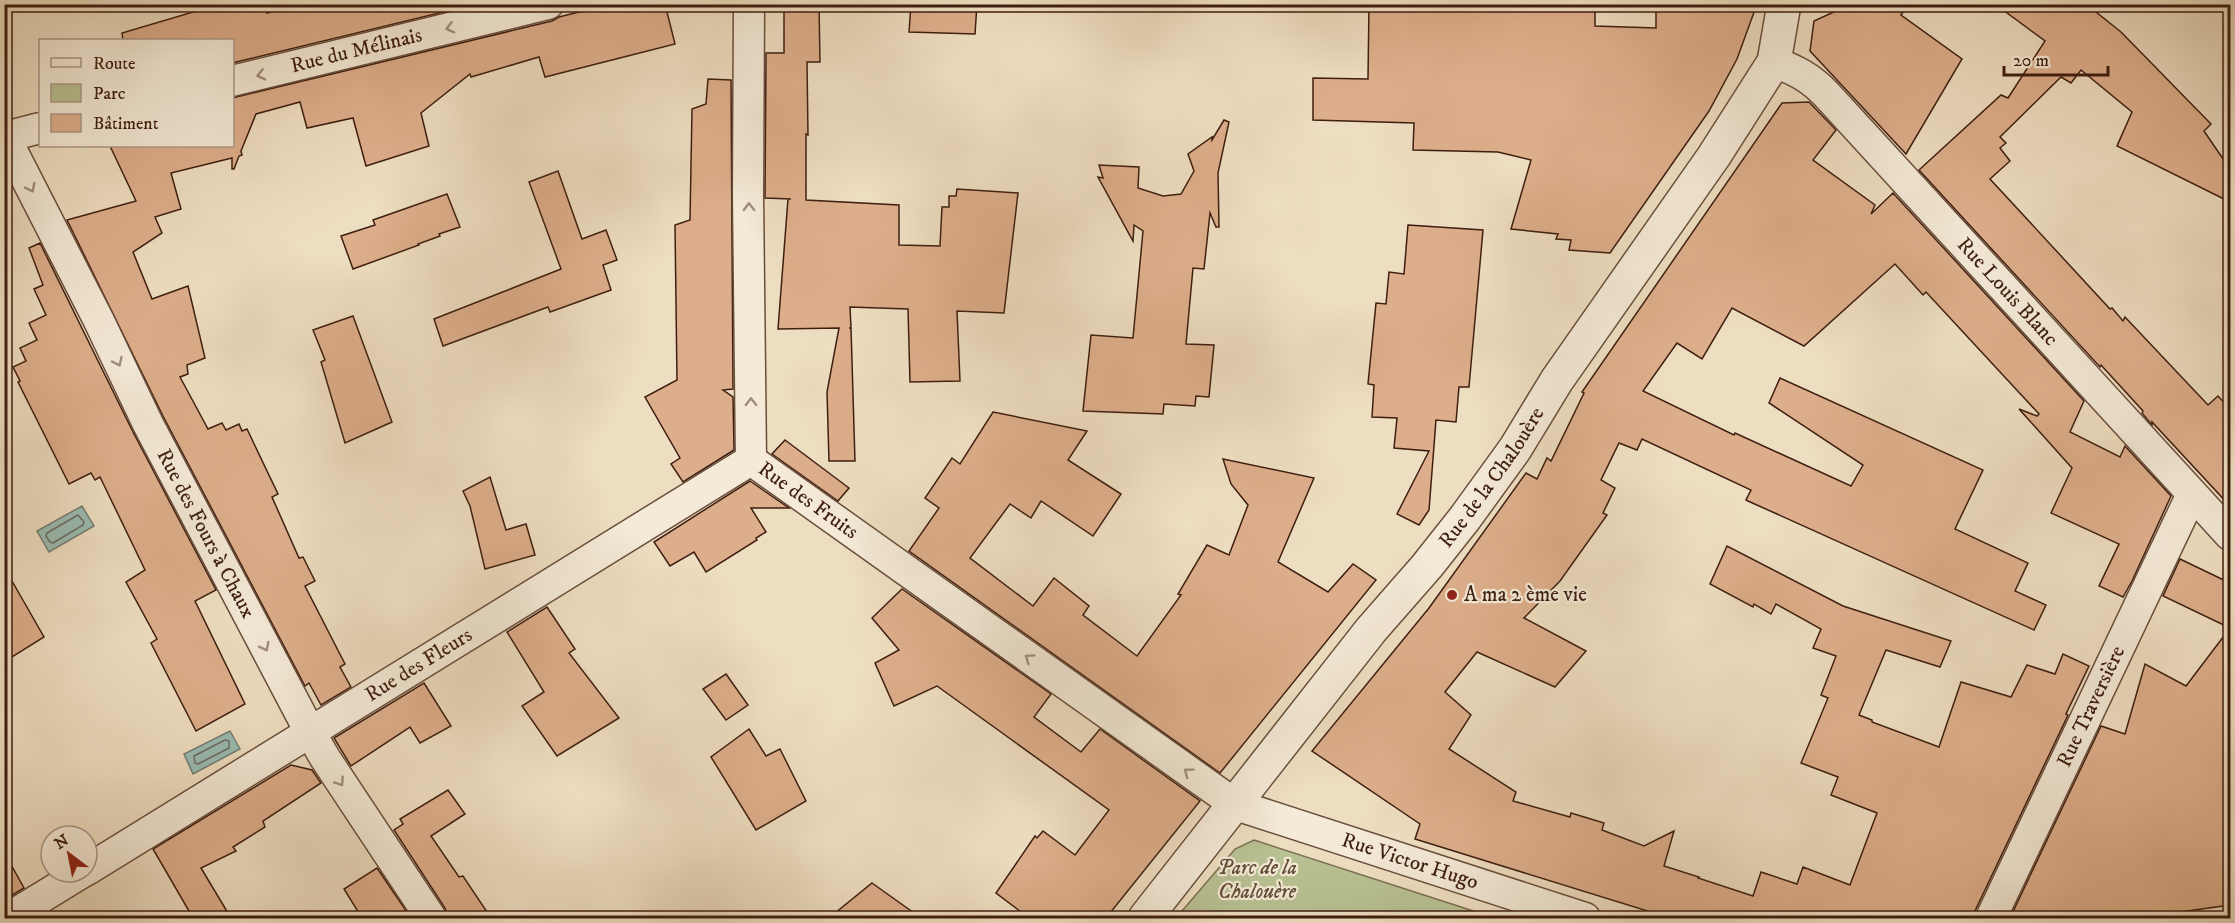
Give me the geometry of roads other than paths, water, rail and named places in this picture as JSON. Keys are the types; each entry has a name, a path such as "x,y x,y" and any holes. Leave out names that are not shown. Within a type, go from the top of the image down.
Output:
{"street":[{"name":"Rue du Mélinais","path":"234,81 548,4"},
{"name":"Rue des Fruits","path":"749,4 748,195 752,460 1236,805"},
{"name":"Rue de la Chalouère","path":"1145,918 1236,805 1371,630 1465,518 1515,448 1557,380 1714,156 1774,62 1784,4"},
{"name":"Rue Louis Blanc","path":"1774,62 1796,69 1822,90 2230,535"},
{"path":"5,136 39,128"},
{"name":"Rue des Fours à Chaux","path":"5,136 94,311 148,424 310,732 431,918"},
{"name":"Rue des Fleurs","path":"99,862 752,460"},
{"name":"Rue Traversière","path":"1991,918 2192,494"},
{"name":"Rue Victor Hugo","path":"1236,805 1585,918"},
{"name":"Rue des Fleurs","path":"8,918 64,884"}],"water":[{"path":"82,506 94,526 49,552 37,531"},
{"path":"230,731 240,749 193,774 184,754"}],"place":[{"name":"A ma 2 ème vie","path":"1452,595"}],"park label":[{"name":"Parc de la Chalouère","path":"1257,880"}]}
